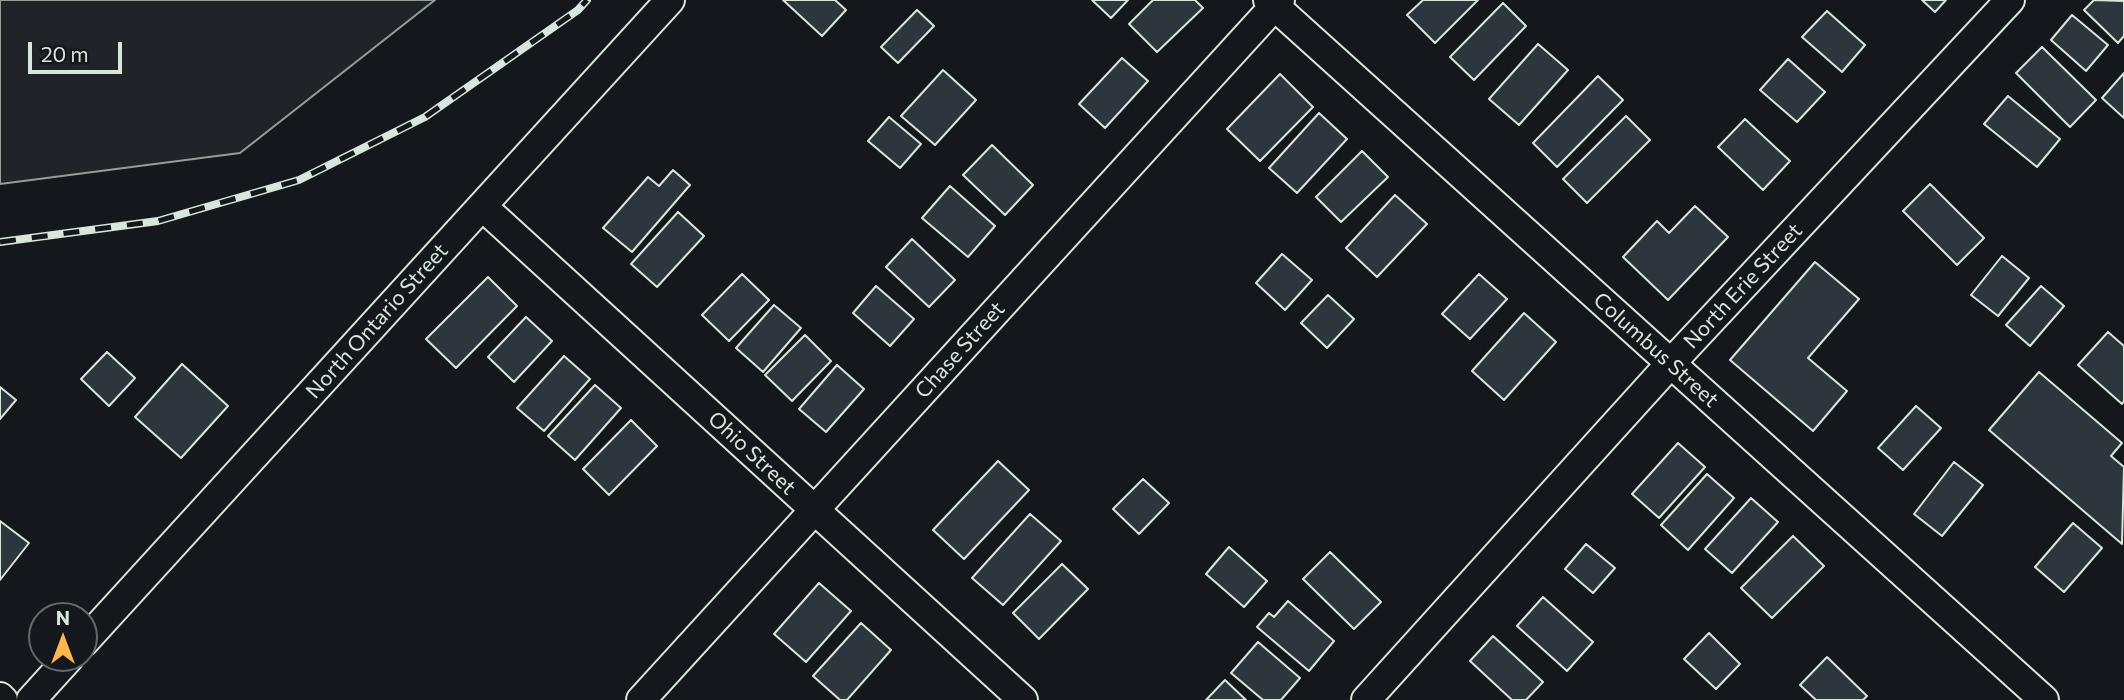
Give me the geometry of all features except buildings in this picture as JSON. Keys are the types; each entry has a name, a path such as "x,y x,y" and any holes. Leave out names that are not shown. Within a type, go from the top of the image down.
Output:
{"street":[{"name":"North Ontario Street","path":"98,627 670,0"},
{"name":"North Erie Street","path":"1366,700 1671,363 2010,0"},
{"name":"Columbus Street","path":"1274,2 2044,700"},
{"name":"Chase Street","path":"641,700 1274,2"},
{"name":"Ohio Street","path":"482,206 1023,700"},
{"path":"31,700 56,672"}],"shaded area":[{"path":"0,0 435,0 240,153 0,184"}],"railway":[{"path":"0,242 158,221 299,180 425,117 578,10 587,0"}]}
